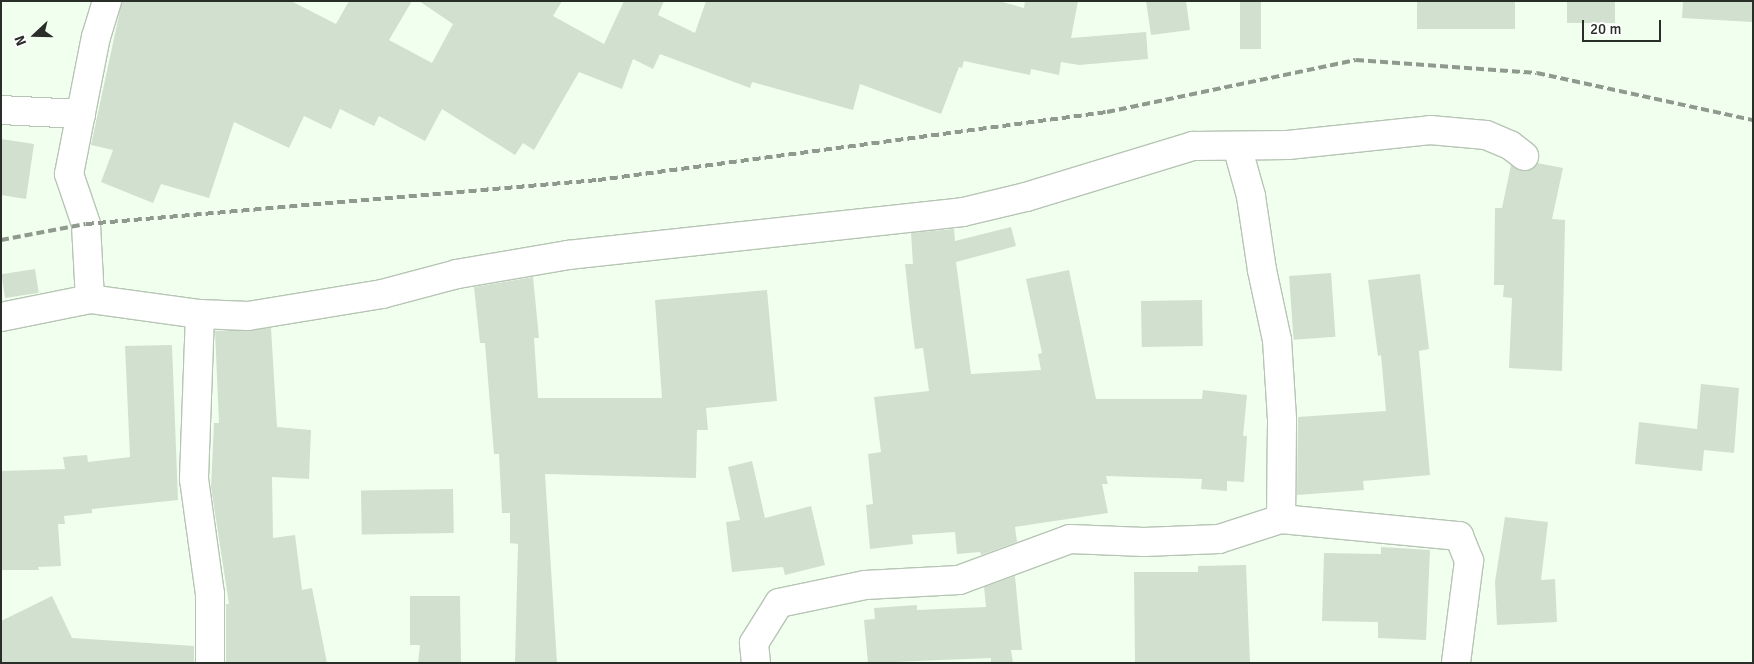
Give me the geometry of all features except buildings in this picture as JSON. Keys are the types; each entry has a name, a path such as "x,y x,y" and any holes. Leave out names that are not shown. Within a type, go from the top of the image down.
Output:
{"street":[{"path":"90,299 86,224 69,174 96,37 107,1"},
{"path":"1,110 81,114"},
{"path":"1,317 90,299 200,314 248,316 382,294 457,274 568,256 963,212 1026,198 1193,146 1288,144 1430,130 1486,134 1510,145 1524,156"},
{"path":"1237,146 1251,196 1262,270 1277,340 1282,418 1281,519"},
{"path":"200,314 194,479 210,594 210,663"},
{"path":"756,663 754,643 779,603 865,585 960,580 1070,539 1144,542 1219,539 1281,519 1459,536 1468,561 1456,663"}],"railway":[{"path":"1,240 86,224 598,180 1107,112 1356,60 1537,73 1753,120"}]}
